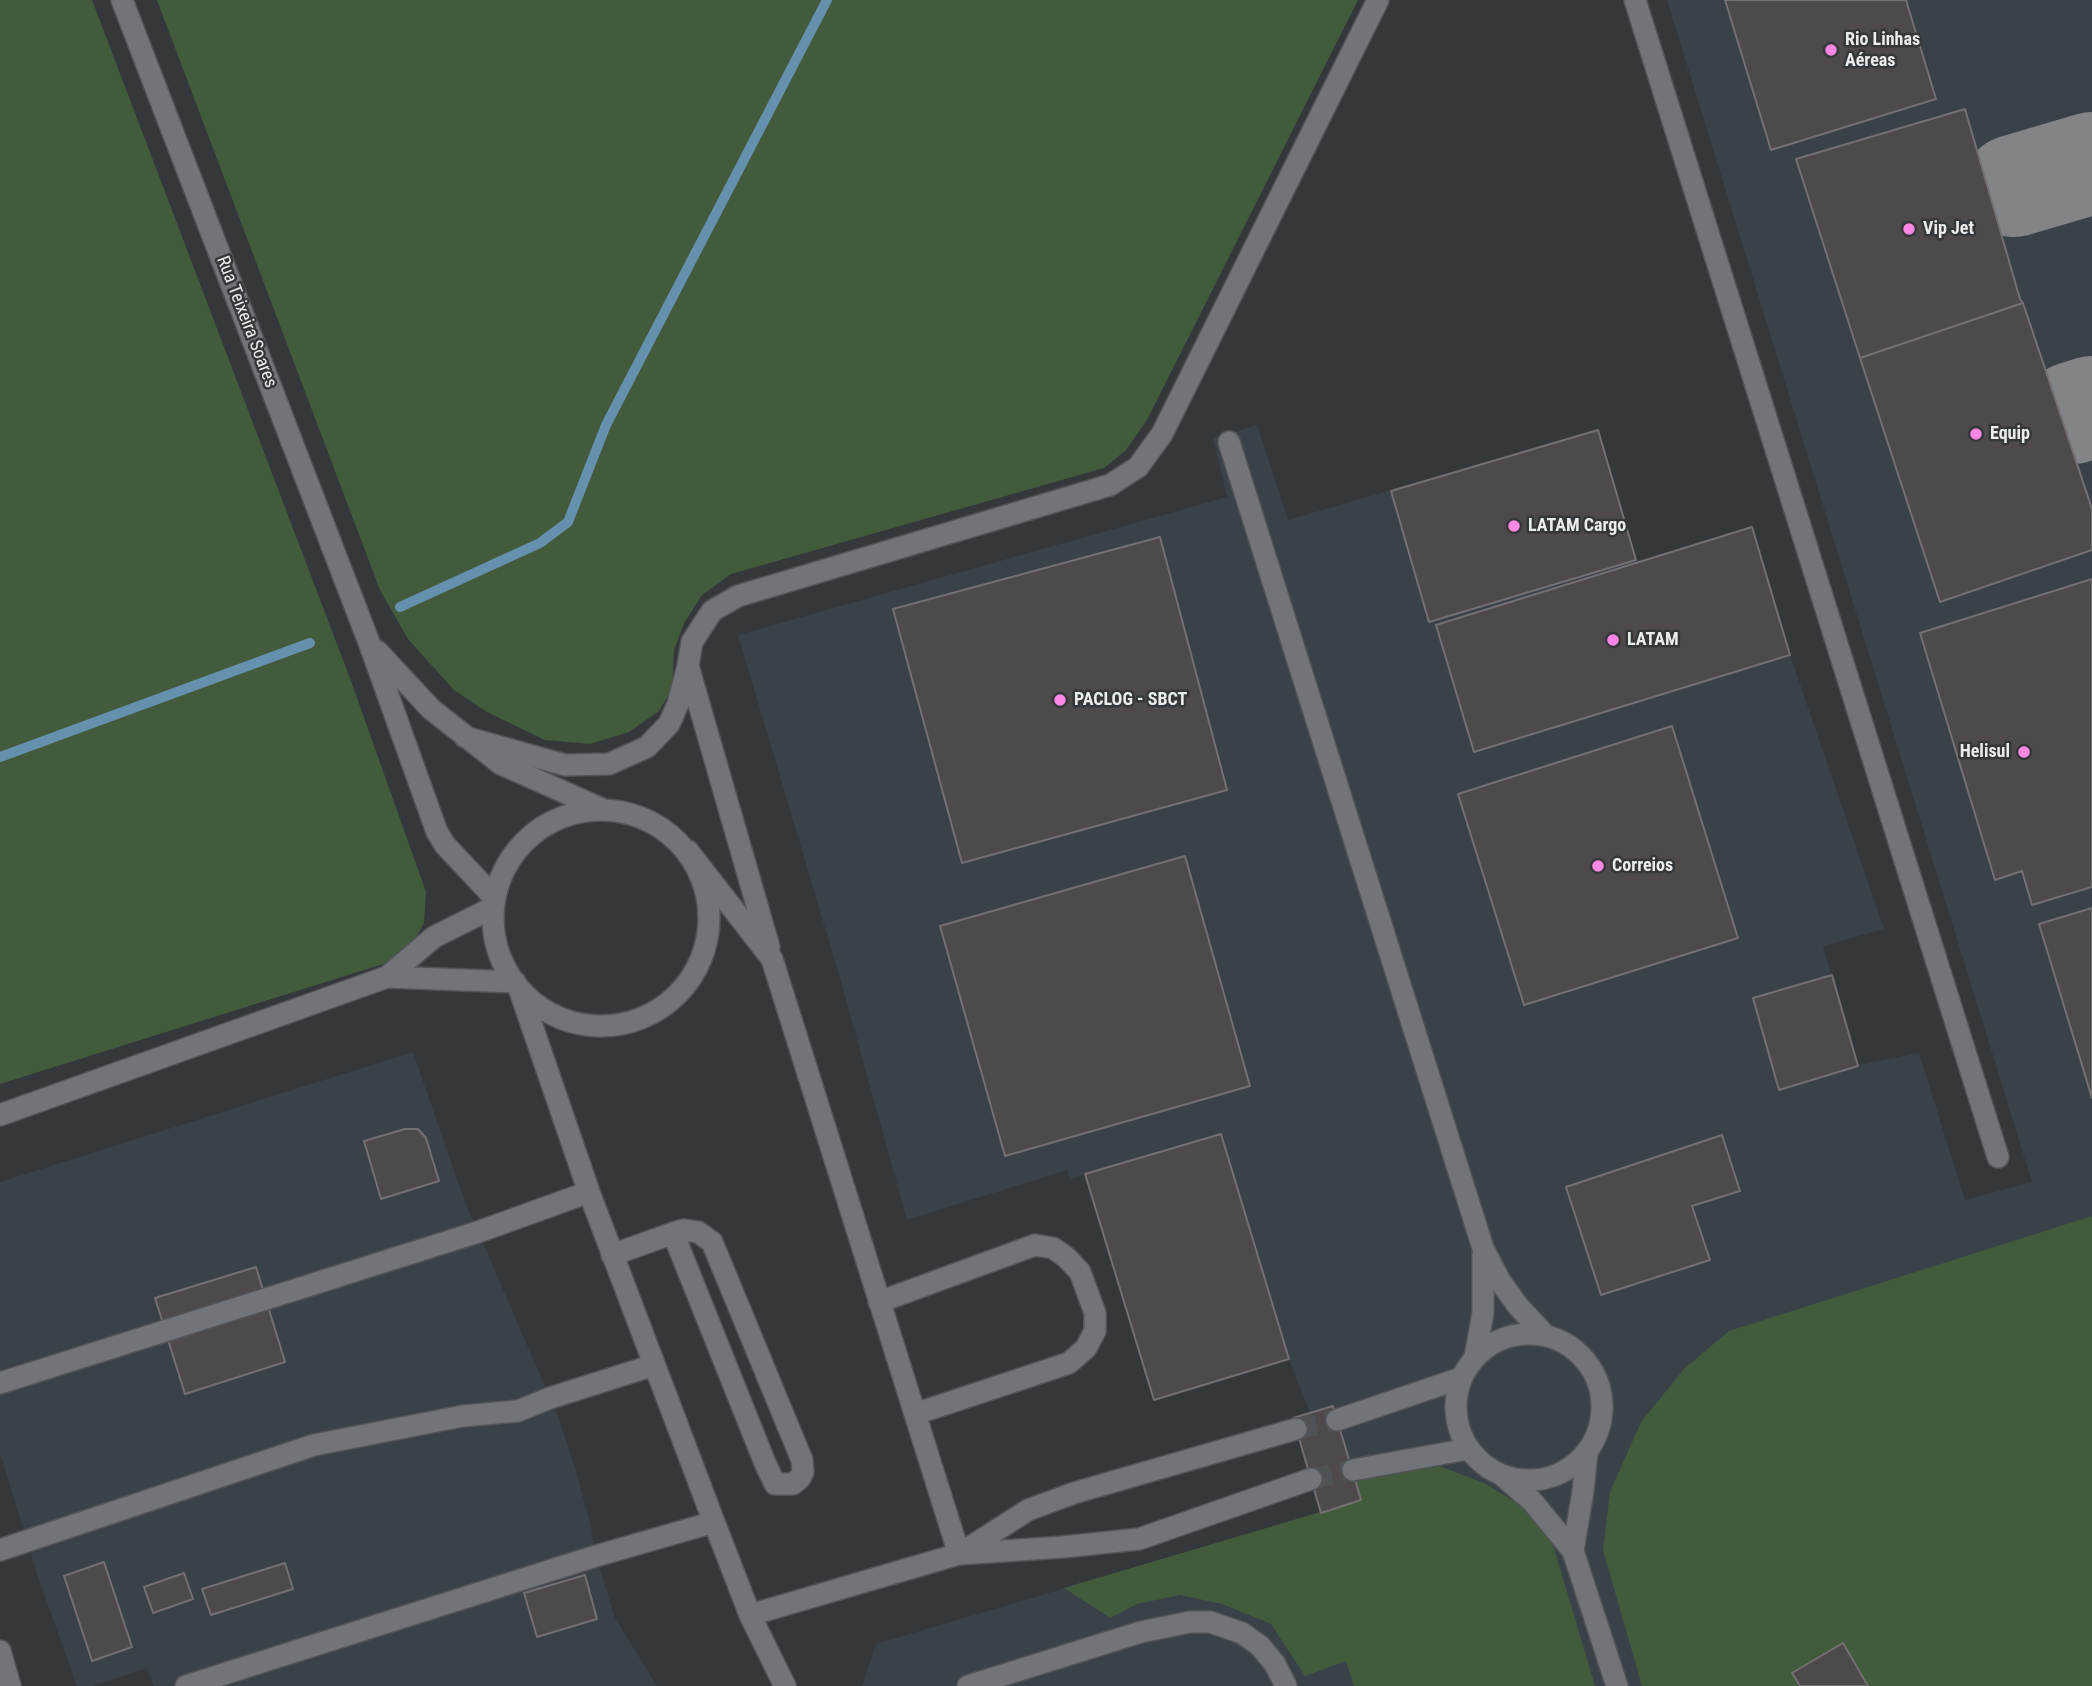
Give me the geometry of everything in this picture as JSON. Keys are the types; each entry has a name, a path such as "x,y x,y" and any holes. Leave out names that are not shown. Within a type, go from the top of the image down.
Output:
{"street":[{"name":"Rua Teixeira Soares","path":"122,0 370,645 437,832 491,902"},
{"path":"465,737 565,765 609,764 647,747 669,724 688,666 692,642 712,611 738,596 1111,485 1138,467 1162,434 1378,0"},
{"path":"1636,0 1998,1157"},
{"path":"1229,442 1483,1248 1512,1298 1546,1336"},
{"name":"Rua Teixeira Soares","path":"370,645 431,709 501,764 602,809"},
{"path":"688,666 772,959 959,1554"},
{"path":"772,959 688,851 665,829 635,814 602,809 567,815 536,832 512,857 496,882 491,902 502,960 517,986 612,1255 750,1615 785,1686"},
{"path":"387,977 517,986 549,1014 584,1027 620,1026 656,1013 684,989 691,979 703,957 711,921 706,884 688,851"},
{"path":"0,1115 387,977 434,937 491,902"},
{"path":"0,1383 478,1232 589,1192"},
{"path":"612,1255 673,1233 689,1230 698,1232 712,1242 802,1460 803,1472 793,1484 775,1484 768,1470 673,1233"},
{"path":"879,1302 1035,1245 1053,1248 1080,1272 1095,1313 1095,1331 1086,1348 1069,1363 915,1414"},
{"path":"1475,1357 1483,1313 1483,1248"},
{"path":"1504,1477 1527,1481 1549,1478 1570,1468 1587,1452 1597,1432 1602,1409 1598,1385 1587,1363 1569,1346 1546,1336 1520,1334 1496,1342 1475,1357 1461,1378 1455,1402 1458,1427 1468,1449 1484,1466 1504,1477 1532,1501 1573,1551 1617,1686"},
{"path":"0,1550 314,1444 463,1416 517,1411 654,1365"},
{"path":"1338,1420 1461,1378"},
{"path":"959,1554 1028,1510 1074,1493 1296,1429"},
{"path":"1353,1470 1468,1449"},
{"path":"1573,1551 1587,1452"},
{"path":"750,1615 959,1554 1139,1539 1311,1479"},
{"path":"186,1686 714,1521"},
{"path":"968,1686 1141,1632 1190,1622 1210,1622 1242,1633 1260,1646 1275,1664 1286,1686"},
{"path":"0,1651 10,1686"}],"shaded area":[{"path":"1667,0 2092,0 2092,1686 862,1686 876,1644 1340,1507 1310,1413 1289,1359 1154,1400 1085,1174 1070,1180 1067,1170 907,1220 840,978 738,635 1227,497 1213,438 1257,425 1288,520 1598,430 1636,560 1643,561 1752,527 1790,655 1884,929 1823,946 1858,1065 1919,1053 1965,1200 2032,1182"},
{"path":"413,1052 463,1197 559,1419 575,1468 596,1556 615,1618 657,1686 154,1686 147,1668 92,1686 77,1686 39,1580 0,1453 0,1182"}],"green space":[{"path":"0,0 92,0 351,681 426,892 424,923 412,944 399,959 0,1084"},
{"path":"157,0 1358,0 1147,420 1126,450 1104,468 731,574 702,595 684,623 674,650 672,689 659,711 629,732 590,744 545,740 487,712 454,690 408,639 380,590"},
{"path":"2092,1216 2092,1686 1642,1686 1603,1550 1610,1492 1641,1422 1684,1369 1729,1331"},
{"path":"1432,1463 1484,1483 1536,1515 1553,1545 1595,1686 1354,1686 1346,1661 1305,1676 1271,1624 1222,1604 1180,1595 1137,1604 1110,1618 1064,1588 1361,1500 1354,1477"}],"building":[{"name":"Rio Linhas Aéreas","path":"1725,0 1906,0 1936,99 1771,150"},
{"name":"Vip Jet","path":"1965,109 2023,303 1860,358 1796,159"},
{"name":"Equip","path":"2023,303 2092,509 2092,550 1940,602 1860,358"},
{"name":"LATAM Cargo","path":"1598,430 1636,560 1429,622 1391,491"},
{"name":"LATAM","path":"1752,527 1790,655 1474,752 1436,625"},
{"name":"PACLOG - SBCT","path":"1160,537 1227,790 962,863 893,609"},
{"name":"Helisul","path":"2092,579 2092,887 2032,905 2022,871 1995,880 1920,633"},
{"name":"Correios","path":"1672,726 1738,938 1524,1005 1458,794"},
{"path":"1185,856 1250,1086 1005,1156 940,926"},
{"path":"2092,908 2092,1098 2039,924"},
{"path":"1832,975 1858,1066 1779,1090 1753,998"},
{"path":"405,1129 418,1129 426,1138 439,1181 381,1199 364,1141"},
{"path":"1221,1134 1289,1359 1154,1400 1085,1174"},
{"path":"1722,1135 1740,1191 1692,1206 1710,1260 1601,1295 1566,1187"},
{"path":"256,1267 285,1362 185,1394 155,1298"},
{"path":"1333,1406 1361,1500 1321,1513 1293,1418"},
{"path":"104,1562 132,1647 92,1661 64,1576"},
{"path":"285,1563 293,1589 211,1615 202,1589"},
{"path":"184,1573 193,1599 153,1613 144,1587"},
{"path":"585,1575 597,1619 537,1637 524,1593"},
{"path":"1843,1643 1868,1686 1800,1686 1792,1673"}],"waterway":[{"path":"400,607 540,543 568,522 606,425 827,0"},
{"path":"0,757 310,643"}],"taxiway":[{"path":"2014,186 2092,163"},
{"path":"2073,413 2092,407"}],"tunnel":[{"path":"1296,1429 1337,1420"},
{"path":"1311,1479 1353,1470"}],"place":[{"name":"Rio Linhas Aéreas","path":"1831,50"},
{"name":"Vip Jet","path":"1909,229"},
{"name":"Equip","path":"1976,434"},
{"name":"LATAM Cargo","path":"1514,526"},
{"name":"LATAM","path":"1613,640"},
{"name":"PACLOG - SBCT","path":"1060,700"},
{"name":"Helisul","path":"2024,752"},
{"name":"Correios","path":"1598,866"}]}
